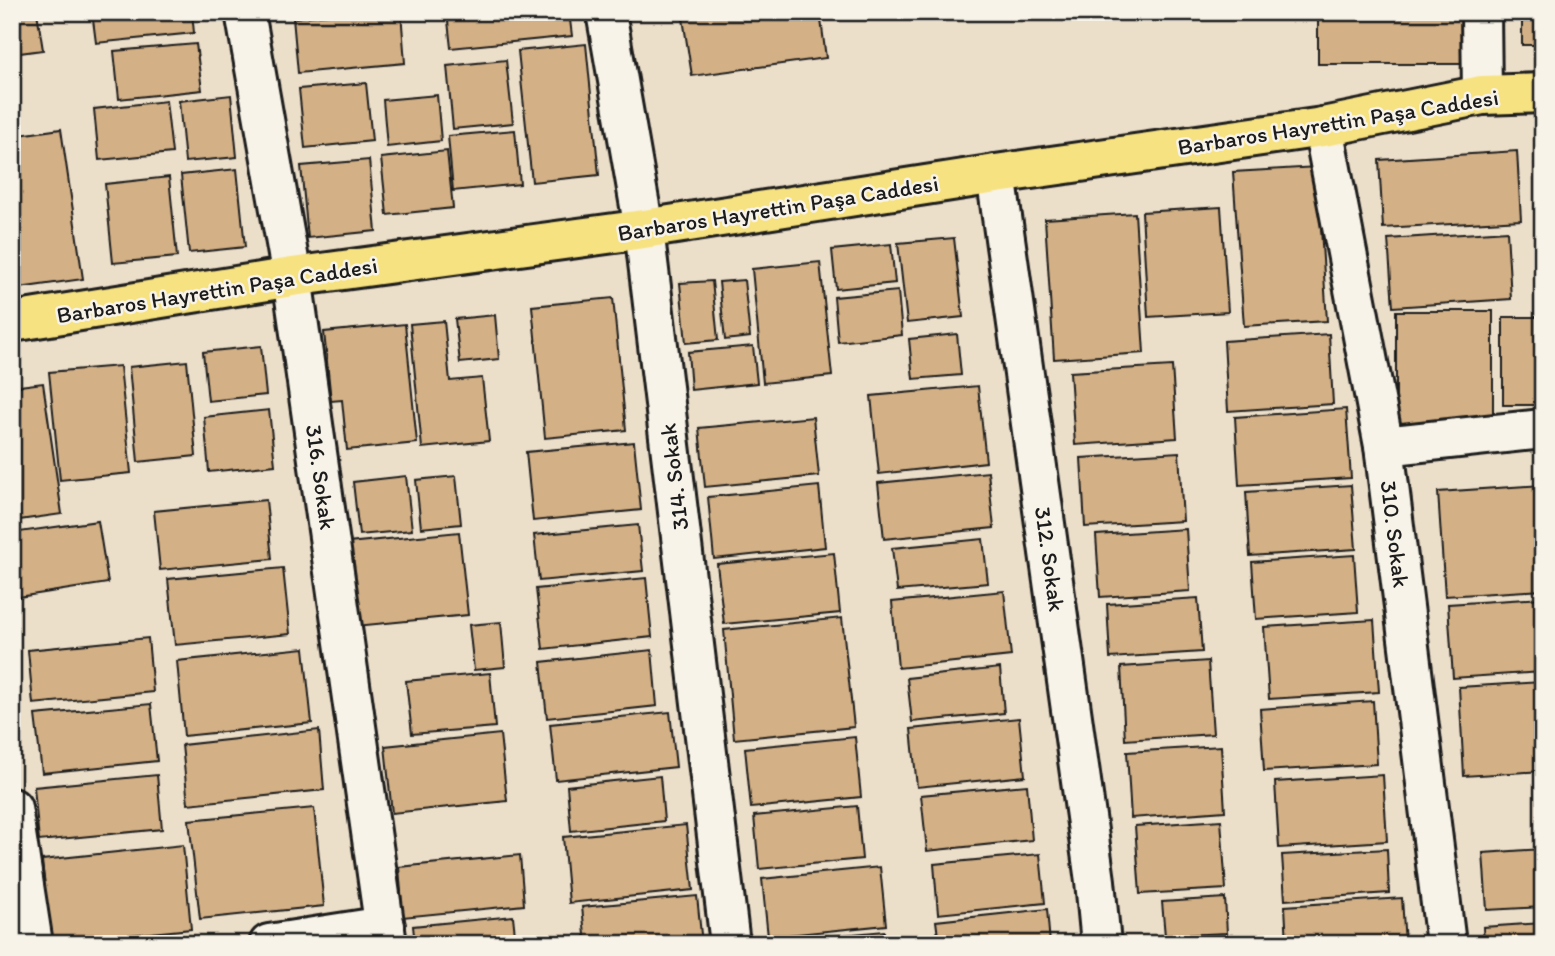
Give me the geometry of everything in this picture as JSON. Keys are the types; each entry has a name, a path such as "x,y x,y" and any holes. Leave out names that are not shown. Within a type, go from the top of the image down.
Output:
{"main road":[{"name":"Barbaros Hayrettin Paşa Caddesi","path":"12,322 292,277 644,229 1323,127 1482,95 1543,93"}],"street":[{"name":"316. Sokak","path":"245,12 292,277 386,935"},
{"name":"314. Sokak","path":"606,12 644,229 730,944"},
{"path":"1480,12 1482,95"},
{"name":"310. Sokak","path":"1323,127 1384,446 1446,944"},
{"name":"312. Sokak","path":"996,174 1095,881 1101,944"},
{"path":"1384,446 1543,429"},
{"path":"12,808 33,944"},
{"path":"269,944 386,935"}],"building":[{"path":"12,12 37,12 43,50 12,54"},
{"path":"92,12 192,12 194,33 96,43"},
{"path":"348,12 401,12 405,63 298,73 293,18"},
{"path":"447,12 569,12 572,36 451,48"},
{"path":"682,12 820,12 826,58 692,76"},
{"path":"1318,12 1466,12 1466,64 1318,64"},
{"path":"1522,12 1543,12 1543,45 1522,45"},
{"path":"196,44 202,90 119,99 114,51"},
{"path":"586,44 599,175 532,182 518,51"},
{"path":"506,60 513,123 453,129 447,66"},
{"path":"366,83 372,141 305,148 299,89"},
{"path":"231,95 237,157 185,162 179,101"},
{"path":"437,95 441,141 387,147 383,100"},
{"path":"166,101 172,153 99,160 94,109"},
{"path":"61,129 83,279 12,289 12,136"},
{"path":"515,130 520,184 453,191 448,136"},
{"path":"447,151 453,208 387,215 381,158"},
{"path":"1517,151 1521,220 1383,228 1379,160"},
{"path":"369,160 376,231 308,238 301,166"},
{"path":"1317,167 1327,321 1244,326 1233,172"},
{"path":"237,169 245,247 189,253 181,175"},
{"path":"169,177 177,257 113,263 105,184"},
{"path":"1221,207 1228,312 1148,317 1142,212"},
{"path":"1135,213 1144,353 1054,359 1045,219"},
{"path":"1507,231 1511,299 1393,307 1388,239"},
{"path":"954,238 963,317 907,323 898,243"},
{"path":"891,244 895,283 836,289 832,250"},
{"path":"820,262 832,376 763,383 752,269"},
{"path":"744,280 750,337 725,340 719,282"},
{"path":"712,281 718,340 686,343 680,283"},
{"path":"898,291 902,335 838,342 834,297"},
{"path":"613,298 626,430 545,438 532,306"},
{"path":"1396,311 1493,311 1493,426 1396,426"},
{"path":"495,315 499,359 460,363 455,319"},
{"path":"1503,317 1543,317 1543,405 1503,405"},
{"path":"444,321 450,381 482,378 489,441 422,448 410,324"},
{"path":"405,324 417,443 347,450 342,400 331,401 324,332"},
{"path":"957,334 961,375 913,379 909,339"},
{"path":"1329,334 1333,404 1228,411 1224,341"},
{"path":"261,346 266,395 208,401 203,352"},
{"path":"753,346 757,383 691,390 688,352"},
{"path":"187,361 196,456 138,462 129,367"},
{"path":"120,366 131,473 60,480 49,372"},
{"path":"1172,366 1177,438 1075,445 1070,372"},
{"path":"43,383 62,514 12,521 12,387"},
{"path":"978,386 986,462 879,474 871,396"},
{"path":"1346,409 1351,478 1239,485 1235,417"},
{"path":"269,410 275,465 209,472 204,417"},
{"path":"813,417 819,476 705,487 699,428"},
{"path":"634,442 641,510 533,521 526,452"},
{"path":"1179,452 1183,521 1085,527 1081,458"},
{"path":"988,472 994,528 884,539 878,483"},
{"path":"406,476 412,530 359,535 353,482"},
{"path":"456,476 461,524 421,528 416,480"},
{"path":"1351,485 1356,549 1250,556 1246,492"},
{"path":"1543,485 1543,590 1445,596 1438,492"},
{"path":"819,486 825,547 714,559 708,497"},
{"path":"266,500 272,559 160,570 154,511"},
{"path":"98,521 108,583 12,598 12,533"},
{"path":"638,525 643,571 539,581 534,535"},
{"path":"1186,529 1190,591 1100,597 1096,535"},
{"path":"459,532 468,615 356,626 348,543"},
{"path":"983,539 988,583 897,591 892,548"},
{"path":"834,553 840,613 724,624 717,564"},
{"path":"1354,555 1358,612 1256,619 1252,562"},
{"path":"283,568 290,634 175,645 168,579"},
{"path":"646,578 652,637 543,649 536,589"},
{"path":"1004,591 1011,656 898,668 892,602"},
{"path":"1198,598 1202,652 1110,658 1107,604"},
{"path":"1543,598 1543,672 1453,678 1448,604"},
{"path":"842,618 854,727 734,739 724,630"},
{"path":"1374,620 1379,692 1269,699 1264,627"},
{"path":"501,622 505,667 474,670 469,625"},
{"path":"148,638 153,692 33,704 28,650"},
{"path":"304,648 312,723 184,736 177,661"},
{"path":"652,650 657,706 547,718 541,662"},
{"path":"1208,661 1213,734 1125,740 1121,667"},
{"path":"1000,668 1004,713 912,722 907,678"},
{"path":"490,673 495,727 412,734 406,681"},
{"path":"1543,682 1543,771 1464,776 1459,687"},
{"path":"1373,701 1377,764 1264,771 1260,709"},
{"path":"151,704 157,761 42,773 35,715"},
{"path":"670,712 676,767 556,780 550,724"},
{"path":"1019,718 1025,776 917,787 911,729"},
{"path":"319,730 324,790 188,804 182,745"},
{"path":"500,734 507,801 392,813 385,746"},
{"path":"855,737 861,797 751,808 745,748"},
{"path":"1221,746 1225,811 1131,818 1127,752"},
{"path":"157,775 162,829 39,841 34,787"},
{"path":"1383,775 1387,841 1279,848 1275,782"},
{"path":"660,776 664,821 571,831 567,786"},
{"path":"1027,785 1032,840 927,851 921,795"},
{"path":"857,806 862,859 759,869 754,816"},
{"path":"314,808 324,906 200,919 189,820"},
{"path":"1221,820 1226,889 1140,894 1135,826"},
{"path":"686,825 693,890 569,903 563,837"},
{"path":"183,845 191,929 50,943 42,860"},
{"path":"1387,849 1389,893 1285,900 1282,855"},
{"path":"1543,849 1543,907 1487,910 1483,853"},
{"path":"1040,854 1045,903 938,914 934,864"},
{"path":"520,855 524,905 403,917 399,867"},
{"path":"880,867 886,925 768,937 762,879"},
{"path":"697,896 702,944 586,944 582,907"},
{"path":"1225,898 1227,933 1165,936 1162,902"},
{"path":"1402,898 1405,944 1287,944 1285,906"},
{"path":"1047,909 1050,944 939,944 936,921"},
{"path":"513,916 516,944 415,944 413,926"},
{"path":"1543,923 1543,944 1484,944 1483,927"},
{"path":"884,931 885,944 770,944 770,942"},
{"path":"1225,938 1225,944 1141,944"}]}
